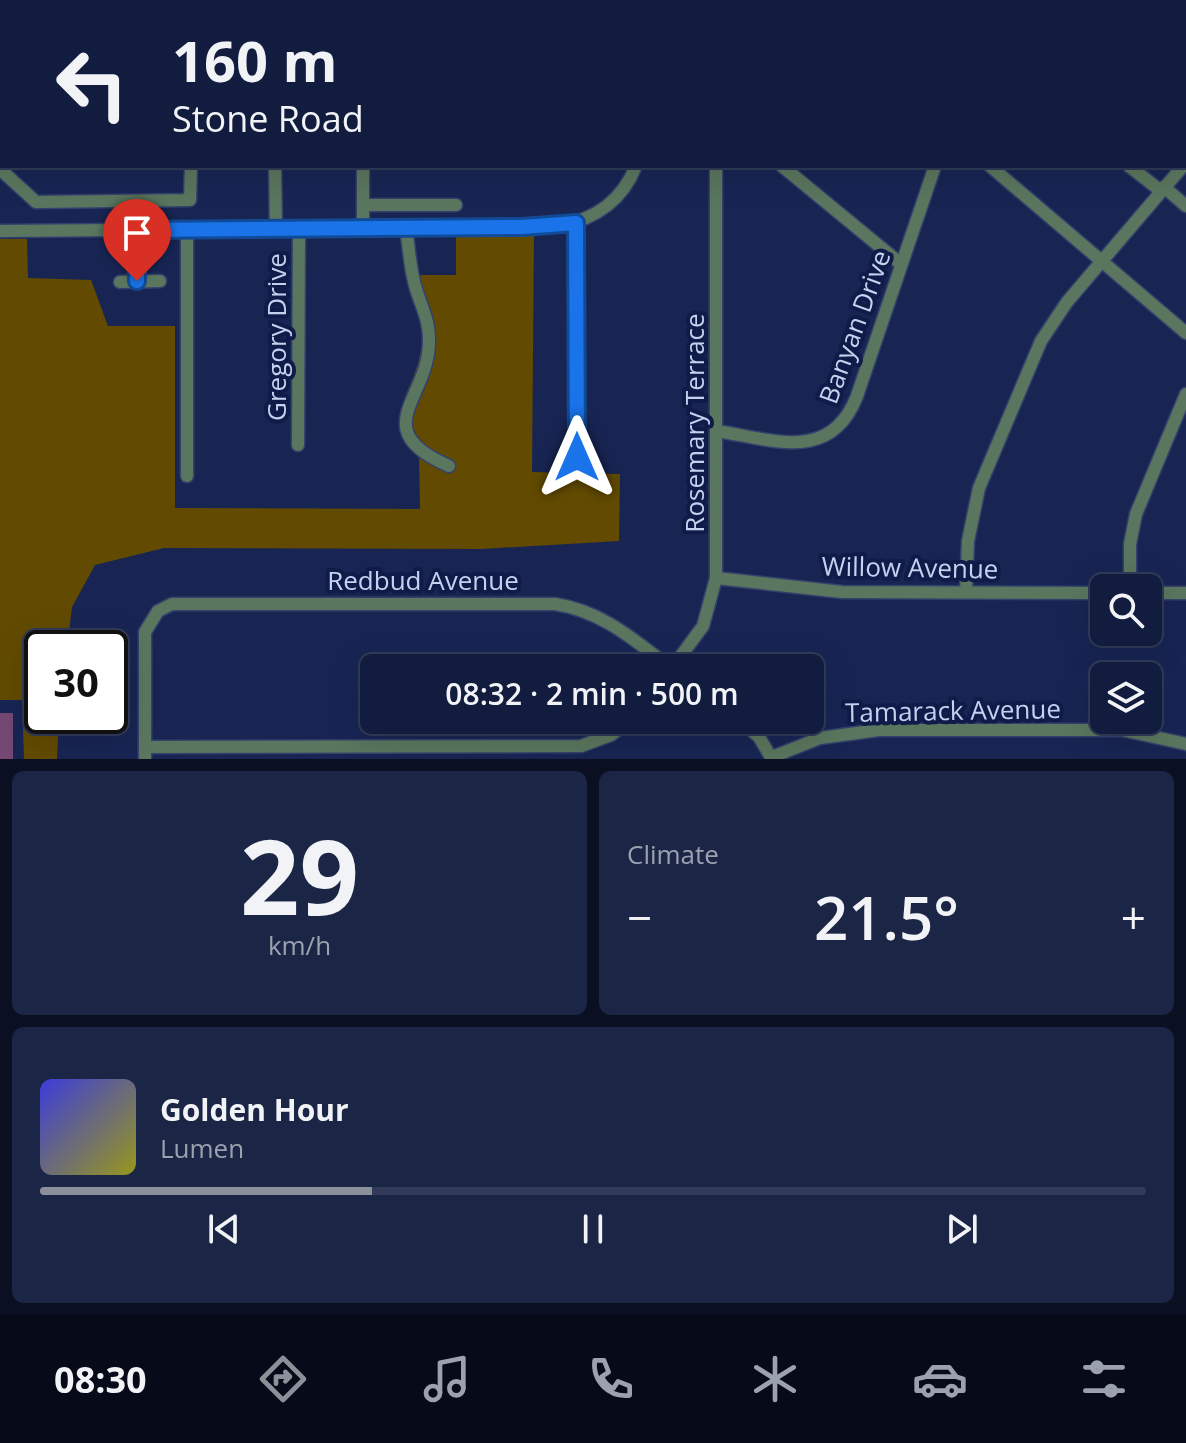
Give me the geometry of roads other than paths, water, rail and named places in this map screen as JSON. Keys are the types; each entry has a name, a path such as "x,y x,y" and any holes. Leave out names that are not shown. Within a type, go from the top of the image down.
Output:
{"street":[{"path":"0,169 36,202 190,200 191,168"},
{"path":"275,168 276,229"},
{"path":"363,168 363,228"},
{"path":"0,231 406,228 576,223 596,215 622,192 635,168"},
{"name":"Rosemary Terrace","path":"682,654 703,626 716,578 716,168"},
{"path":"784,168 901,264"},
{"name":"Banyan Drive","path":"717,431 803,442 834,432 851,410 934,168"},
{"path":"992,168 1186,333"},
{"path":"1132,168 1186,205"},
{"path":"966,592 968,541 984,474 1041,341 1067,302 1179,168"},
{"path":"363,205 456,205"},
{"path":"576,223 577,457"},
{"path":"406,228 416,290 428,320 429,345 426,363 406,408 404,424 414,443 425,454 449,466"},
{"name":"Gregory Drive","path":"298,445 299,229"},
{"path":"141,230 141,281"},
{"path":"187,230 187,476"},
{"path":"120,282 160,281"},
{"path":"1130,574 1130,544 1136,514 1186,394"},
{"name":"Willow Avenue","path":"716,578 842,592 1090,593"},
{"path":"1162,593 1186,593"},
{"name":"Redbud Avenue","path":"145,753 144,643 148,624 158,611 180,603 555,604 576,607 602,618 652,654"},
{"name":"Tamarack Avenue","path":"772,758 820,738 879,730 1122,730 1186,744"},
{"path":"145,753 459,753 581,746 612,734"},
{"path":"756,734 772,758"}]}
